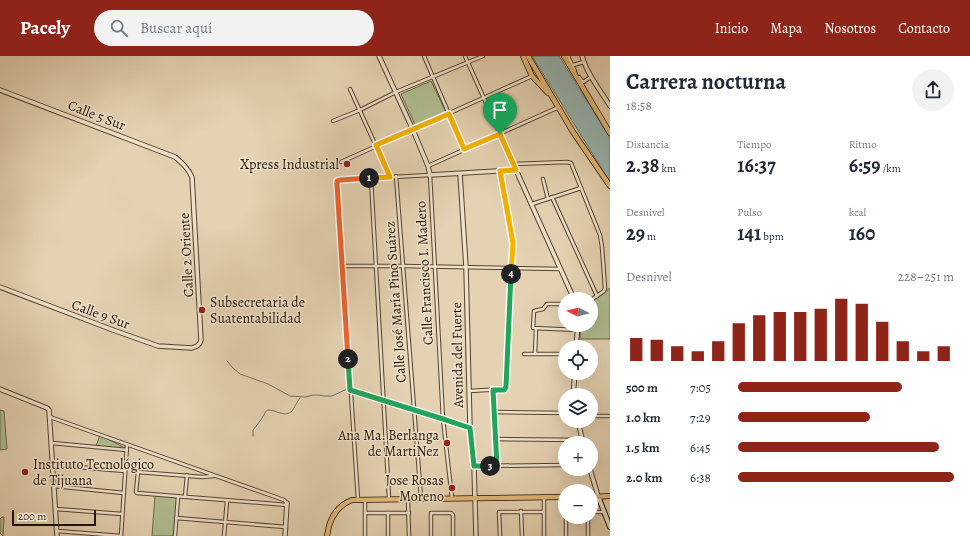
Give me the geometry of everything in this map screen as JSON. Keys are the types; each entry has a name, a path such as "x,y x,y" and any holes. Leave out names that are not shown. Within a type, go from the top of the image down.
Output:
{"main road":[{"path":"523,56 532,76 555,100"},
{"path":"528,56 573,132 610,186"},
{"path":"564,56 582,83 610,133"},
{"path":"610,496 598,496 610,527"},
{"path":"327,536 331,520 339,508 348,501 358,499 558,497"}],"street":[{"name":"Calle Francisco I. Madero","path":"380,56 413,130 428,166 430,175 443,419 452,498"},
{"path":"424,56 464,149"},
{"path":"465,56 571,292"},
{"path":"333,121 360,110 396,92 483,56"},
{"path":"568,56 582,83 592,77"},
{"path":"582,56 592,77 610,106"},
{"path":"573,65 584,62"},
{"path":"341,162 532,76"},
{"path":"350,89 390,177"},
{"name":"Calle 5 Sur","path":"0,90 168,154 175,157 183,164"},
{"path":"428,166 559,107"},
{"path":"514,164 571,163 600,235 605,288 598,295"},
{"name":"Calle 2 Oriente","path":"183,164 192,177 201,340 197,346"},
{"path":"358,499 337,181 396,176 516,170"},
{"path":"469,391 504,390 505,388 513,243 500,171"},
{"name":"Avenida del Fuerte","path":"460,174 466,267 470,428 474,466 476,536"},
{"name":"Calle José María Pino Suárez","path":"396,176 421,498"},
{"path":"371,178 389,498"},
{"path":"543,179 548,198"},
{"path":"532,204 581,188"},
{"path":"552,197 595,292"},
{"path":"342,266 466,267 560,270"},
{"name":"Calle 9 Sur","path":"0,287 158,346 192,348 197,346"},
{"path":"535,354 536,329 533,328 534,311 543,309 547,304 558,304"},
{"path":"536,329 558,330"},
{"path":"524,354 558,354"},
{"path":"0,389 49,410 57,536"},
{"path":"350,390 470,428"},
{"path":"493,390 497,466"},
{"path":"494,412 558,413"},
{"path":"598,416 610,416"},
{"path":"50,417 284,500 287,504 285,536"},
{"path":"496,439 558,440"},
{"path":"52,443 127,450"},
{"path":"57,531 121,536 127,445"},
{"path":"53,464 125,471"},
{"path":"474,466 558,465"},
{"path":"215,476 202,477 138,472 136,493 287,504"},
{"path":"185,497 187,475"},
{"path":"54,486 124,493"},
{"path":"175,536 178,496"},
{"path":"544,497 544,536"},
{"path":"408,498 409,536"},
{"path":"365,499 365,536"},
{"path":"224,536 227,500"},
{"path":"56,509 122,514"},
{"path":"500,536 499,512 543,512"},
{"path":"521,512 522,536"},
{"path":"598,512 603,512"},
{"path":"365,513 409,513"},
{"path":"388,513 388,536"},
{"path":"431,536 431,514 452,514 453,536"},
{"path":"176,518 286,527"},
{"path":"566,524 566,536"},
{"path":"588,524 588,536"}],"green space":[{"path":"431,81 446,112 415,125 401,94"},
{"path":"610,288 610,339 580,339 580,332 598,332 598,297"},
{"path":"0,410 4,411 7,449 0,450"},
{"path":"100,435 127,449 96,446"},
{"path":"155,495 178,497 175,536 152,536"},
{"path":"4,517 3,536 0,533 0,519"}],"water":[{"path":"532,56 559,56 610,138 610,182"}],"waterway":[{"path":"227,361 240,374 268,384 290,396 332,396 347,389"},
{"path":"253,436 253,430 265,412 272,410 283,414 290,413 300,398"}],"place":[{"name":"Xpress Industrial","path":"347,164"},
{"name":"Subsecretaria de Suatentabilidad","path":"202,310"},
{"name":"Ana Ma. Berlanga de MartiNez","path":"447,443"},
{"name":"Instituto Tecnológico de Tijuana","path":"25,472"},
{"name":"Jose Rosas Moreno","path":"452,488"}],"route":[{"path":"449,114 464,149 500,134 516,170 500,171 513,243 506,387 504,390 493,390 497,466 474,466 470,428 350,390 337,181 390,177 376,145 449,114"}]}
